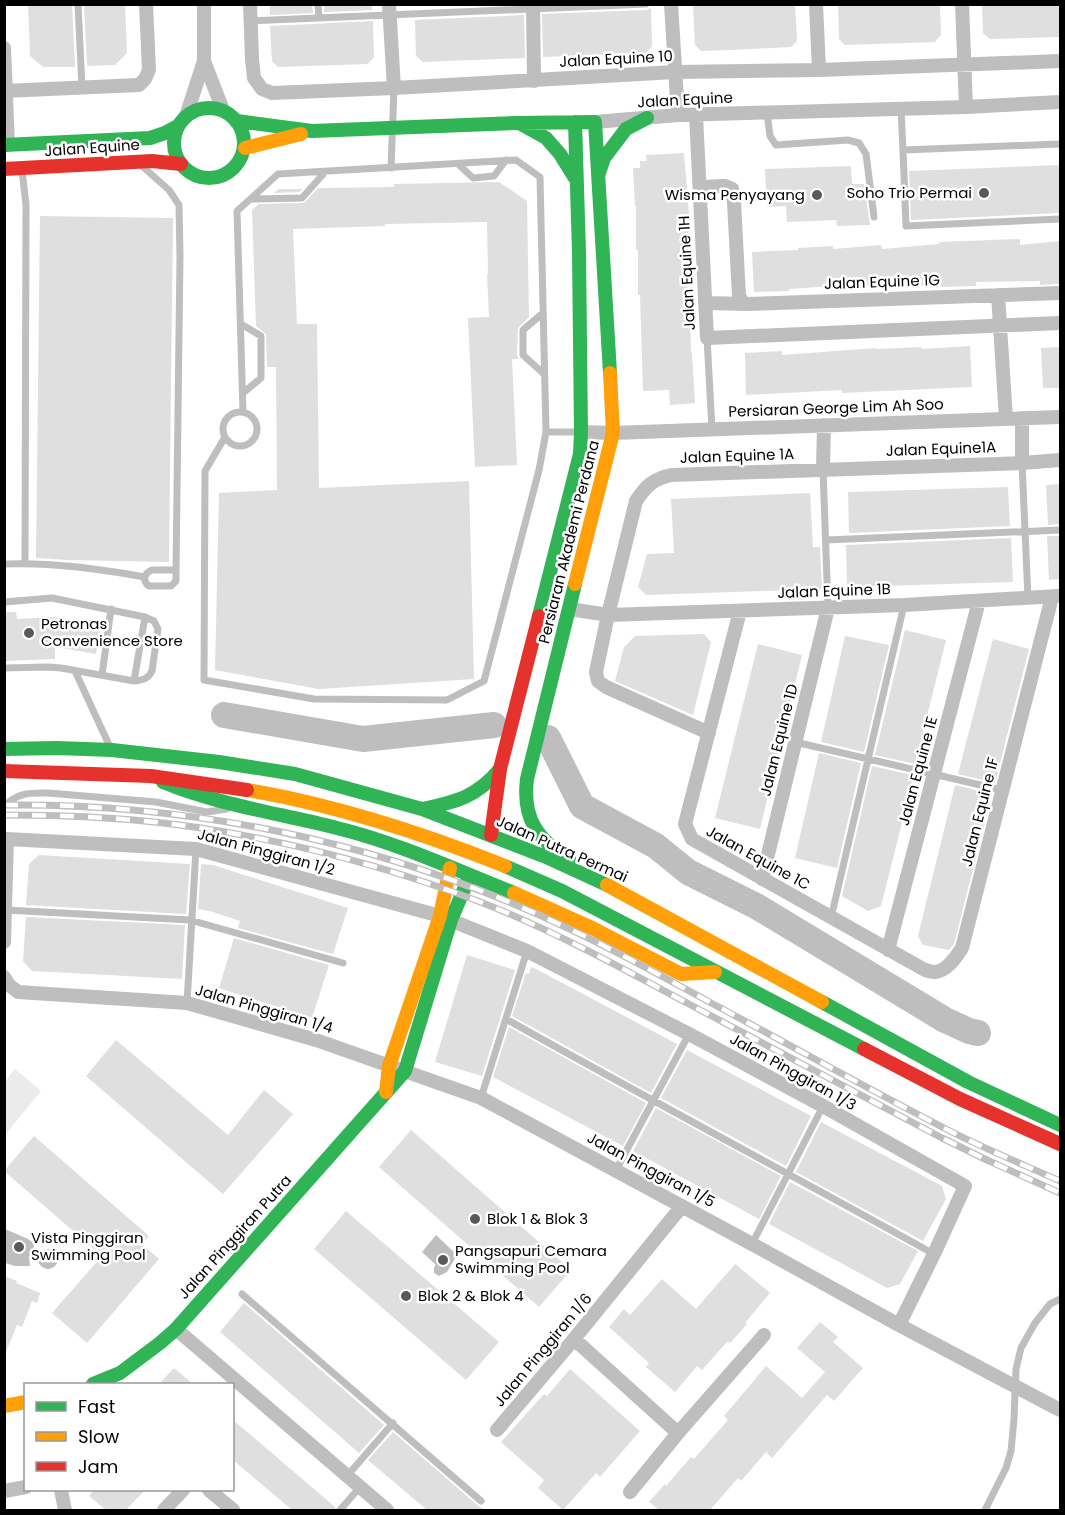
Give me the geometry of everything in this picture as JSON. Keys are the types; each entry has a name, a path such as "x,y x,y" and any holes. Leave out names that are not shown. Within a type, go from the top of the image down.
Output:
{"street":[{"path":"5,91 139,85 145,79 148,70 146,4"},
{"path":"182,121 200,108 223,110 237,121 244,133 244,148 238,163 226,174 210,178 194,174 181,164 175,149 175,133 182,121 204,60 204,4"},
{"name":"Jalan Equine 10","path":"250,4 254,78 262,89 273,93 675,72 819,70 1060,61"},
{"path":"671,4 678,115"},
{"path":"816,4 819,70"},
{"path":"962,4 966,107"},
{"path":"533,7 534,81"},
{"path":"389,10 394,88"},
{"path":"4,48 6,145"},
{"path":"204,60 223,110"},
{"name":"Jalan Equine","path":"237,121 312,131 595,122 678,115 966,107 1060,102"},
{"name":"Jalan Equine 1H","path":"696,115 707,338"},
{"path":"597,178 604,158 615,142 626,129 647,118"},
{"name":"Jalan Equine","path":"6,145 150,138 165,134 182,121"},
{"name":"Persiaran Akademi Perdana","path":"491,835 500,769 580,454 579,252 575,122"},
{"name":"Persiaran Akademi Perdana","path":"595,122 613,433 527,779 525,796 537,833 552,849 615,889"},
{"path":"517,123 546,138 560,154 576,179"},
{"name":"Jalan Equine","path":"244,148 312,131"},
{"name":"Jalan Equine","path":"4,169 152,160 181,164"},
{"path":"700,187 725,186 732,189 739,296 743,303"},
{"name":"Jalan Equine 1G","path":"705,303 1060,293"},
{"path":"999,295 1005,419"},
{"path":"707,338 1060,323"},
{"name":"Persiaran George Lim Ah Soo","path":"581,432 613,433 1060,417"},
{"path":"1022,418 1022,463"},
{"path":"823,469 824,425"},
{"name":"Jalan Equine1A","path":"823,469 1060,460"},
{"name":"Jalan Equine 1A","path":"608,615 636,501 652,482 671,475 823,469"},
{"name":"Jalan Equine 1B","path":"570,609 608,615 904,605 1056,597"},
{"name":"Jalan Equine 1F","path":"888,950 925,970 936,972 954,960 962,948 1002,790 1056,597"},
{"name":"Jalan Equine 1E","path":"888,950 979,601"},
{"name":"Jalan Equine 1D","path":"762,879 828,608"},
{"name":"Jalan Equine 1C","path":"740,611 685,824 692,839 888,950"},
{"path":"608,615 596,672 598,681 606,687 709,733"},
{"name":"Jalan Putra Permai","path":"4,749 112,750 219,762 295,774 422,809 546,857 615,889 968,1082 1060,1125"},
{"path":"422,809 456,802 475,794 492,780 500,769"},
{"path":"4,771 151,776 207,783 284,796 338,809 416,833 504,865 562,891 960,1099 1060,1144"},
{"path":"151,776 180,789 241,807 338,828 406,850 519,895 592,928 681,974 715,972"},
{"path":"4,942 6,833"},
{"name":"Jalan Pinggiran 1/2","path":"6,833 196,849 445,918"},
{"path":"491,835 490,843 504,865"},
{"path":"445,918 450,868"},
{"path":"386,1092 389,1066 445,918 470,875"},
{"name":"Jalan Pinggiran 1/3","path":"445,918 526,951 689,1034 965,1186 899,1325"},
{"name":"Jalan Pinggiran Putra","path":"95,1383 128,1368 176,1329 405,1071 445,918"},
{"name":"Jalan Pinggiran 1/4","path":"4,977 9,985 18,992 187,1003 316,1040 405,1071"},
{"name":"Jalan Pinggiran 1/5","path":"405,1071 481,1098 899,1325"},
{"name":"Jalan Pinggiran 1/6","path":"497,1430 682,1206"},
{"path":"899,1325 1060,1410"},
{"path":"176,1329 387,1510"},
{"path":"630,1492 764,1335"},
{"path":"574,1339 678,1433"},
{"path":"4,1406 24,1402"},
{"path":"4,1491 24,1487"},
{"path":"62,1491 65,1510"},
{"path":"164,1510 182,1491"},
{"path":"210,1491 233,1510"}],"lane":[{"path":"78,4 82,88"},
{"path":"318,4 319,18"},
{"path":"250,21 319,18 389,10 646,4"},
{"path":"391,168 394,88"},
{"path":"901,109 906,225 1060,219"},
{"path":"767,113 770,136 776,145 848,140 859,143 866,154 874,218"},
{"path":"903,150 1060,144"},
{"path":"458,164 473,178 494,176 506,160"},
{"path":"225,437 205,471 204,680 314,699 447,700 484,681 539,470 546,432 540,177 516,160 278,174 237,211 243,412"},
{"path":"135,161 160,181 179,205 176,581 171,586 149,586 144,577"},
{"path":"22,169 26,205 25,564"},
{"path":"251,199 302,198 325,172"},
{"path":"543,313 523,330 523,355 544,374"},
{"path":"241,324 261,336 261,378 243,393"},
{"name":"Jalan Equine 1H","path":"707,338 712,429"},
{"path":"243,412 253,418 257,429 253,440 238,446 232,444 223,432 225,421 232,414 243,412"},
{"path":"546,432 581,432"},
{"path":"1022,463 1028,598"},
{"path":"823,469 828,608"},
{"path":"826,540 1060,530"},
{"path":"4,564 96,568 144,577"},
{"path":"144,577 152,570 176,570"},
{"path":"4,602 52,598 145,616 154,621 158,629 152,671 147,678 134,681 48,667 4,668"},
{"path":"831,918 904,605"},
{"path":"102,675 111,609"},
{"path":"134,681 145,616"},
{"path":"75,671 112,750"},
{"path":"795,742 1002,790"},
{"path":"4,806 14,797 40,793 156,802 207,812 241,807"},
{"path":"187,1003 190,920 196,849"},
{"path":"6,910 190,920 343,963"},
{"path":"481,1098 526,951"},
{"path":"506,1019 653,1102 934,1254"},
{"path":"616,1170 689,1034"},
{"path":"752,1244 823,1106"},
{"path":"242,1294 481,1501"},
{"path":"985,1510 1006,1468 1011,1451 1016,1369 1021,1348 1035,1323 1050,1304 1060,1299"},
{"path":"347,1476 393,1424"},
{"path":"340,1510 360,1487"}],"shaded area":[{"path":"15,1069 41,1091 5,1135 5,1081"},
{"name":"Vista Pinggiran Swimming Pool","path":"5,1229 35,1244 29,1257 30,1266 5,1263"},
{"name":"Pangsapuri Cemara Swimming Pool","path":"436,1235 457,1255 447,1272 439,1276 434,1273 436,1265 422,1252"},
{"name":"Vista Pinggiran Swimming Pool","path":"44,1249 52,1249 58,1255 58,1263 52,1269 44,1269 38,1263 38,1255"}],"building":[{"path":"28,4 72,4 75,67 43,67 30,56"},
{"path":"84,4 125,4 127,53 115,65 87,66"},
{"path":"270,4 312,4 313,13 270,15"},
{"path":"324,4 372,4 372,10 324,12"},
{"path":"795,4 797,41 791,47 701,51 695,45 693,6"},
{"path":"838,4 940,4 941,35 935,42 845,45 839,39"},
{"path":"982,4 1060,4 1060,37 990,39 983,33"},
{"path":"651,8 652,46 646,53 543,57 542,14"},
{"path":"524,15 525,58 423,62 416,56 415,20"},
{"path":"373,21 374,57 368,64 278,67 272,61 270,26"},
{"path":"684,153 689,214 687,308 690,308 695,403 670,405 669,390 643,391 633,168 640,168 640,161 647,161 646,155"},
{"name":"Soho Trio Permai","path":"1060,165 1060,213 911,220 909,171"},
{"name":"Wisma Penyayang","path":"851,166 852,184 864,184 870,225 837,226 836,220 787,222 786,206 767,207 765,169"},
{"path":"499,182 527,201 529,317 518,328 517,355 519,359 512,359 517,465 475,467 468,318 489,317 487,222 293,229 297,324 317,324 319,488 469,481 474,679 319,689 215,670 219,493 277,490 276,367 267,367 266,334 256,326 252,210 259,204 304,203 318,188"},
{"path":"279,189 303,189 299,192 274,193"},
{"path":"40,216 173,218 169,562 36,558"},
{"path":"1020,239 1020,245 1060,241 1060,284 1040,285 1040,281 976,282 976,286 941,287 941,284 895,288 895,283 754,292 752,252 833,246 833,249 881,245 882,249 939,244 939,242"},
{"path":"970,346 972,387 746,395 745,353 782,351 782,355 876,348 921,347 921,349"},
{"path":"1060,347 1060,388 1043,388 1041,348"},
{"path":"1060,484 1060,524 1048,525 1046,485"},
{"path":"1008,487 1010,526 849,533 848,492"},
{"path":"810,493 813,547 820,547 822,589 646,595 638,587 647,554 674,553 671,499"},
{"path":"1047,536 1060,536 1060,579 1049,580"},
{"path":"1011,538 1013,582 847,587 846,545"},
{"name":"Petronas Convenience Store","path":"4,612 16,612 17,619 53,617 101,625 96,654 55,647 55,659 4,661"},
{"path":"905,630 946,640 915,764 875,755"},
{"path":"704,634 711,642 693,715 615,681 624,647 635,636"},
{"path":"845,636 889,645 864,752 821,742"},
{"path":"993,639 1029,649 995,783 958,774"},
{"path":"758,644 802,655 760,829 715,818"},
{"path":"819,753 861,763 837,868 795,858"},
{"path":"872,766 912,775 913,779 881,906 868,911 842,896"},
{"path":"955,785 992,794 954,944 949,950 923,945 918,936"},
{"path":"39,855 190,864 186,914 26,905 29,864"},
{"path":"201,864 213,865 348,908 333,954 238,928 240,921 198,909"},
{"path":"26,917 185,925 182,979 32,971 23,961"},
{"path":"234,938 329,965 312,1018 219,988"},
{"path":"467,955 515,970 482,1076 435,1062"},
{"path":"531,967 677,1044 651,1093 512,1016 526,973 529,974"},
{"path":"509,1027 646,1103 623,1146 493,1077"},
{"path":"116,1040 228,1135 264,1090 293,1114 223,1194 86,1076"},
{"path":"687,1050 811,1116 786,1166 661,1098"},
{"path":"656,1108 781,1176 759,1219 633,1151"},
{"path":"821,1122 942,1186 946,1199 923,1241 796,1172"},
{"name":"Blok 1 & Blok 3","path":"411,1130 571,1270 539,1307 379,1167"},
{"path":"34,1136 149,1236 142,1244 159,1259 87,1343 52,1313 102,1256 4,1171"},
{"path":"790,1182 918,1251 900,1284 887,1288 769,1224"},
{"name":"Blok 2 & Blok 4","path":"346,1211 499,1342 466,1380 314,1249"},
{"path":"735,1264 770,1293 730,1343 728,1341 702,1370 697,1366 675,1392 646,1367 649,1363 609,1327 624,1309 630,1315 662,1279 696,1309"},
{"path":"4,1276 40,1293 37,1303 32,1301 22,1327 17,1325 5,1354"},
{"path":"244,1303 384,1425 359,1453 220,1332"},
{"path":"820,1322 838,1337 833,1342 863,1368 834,1401 827,1395 772,1458 766,1452 741,1481 738,1478 710,1510 659,1510 649,1502 691,1457 694,1459 728,1420 724,1416 766,1366 802,1398 825,1372 797,1348"},
{"path":"174,1368 192,1383 160,1383"},
{"path":"570,1369 640,1431 600,1477 596,1473 563,1510 538,1488 544,1480 501,1442 544,1394 547,1396"},
{"path":"234,1421 335,1507 335,1510 292,1510 234,1461"},
{"path":"393,1432 485,1510 427,1510 368,1460"},
{"path":"93,1491 144,1491 126,1510 106,1510 89,1496"}],"waterway":[{"path":"224,715 363,739 494,725"},
{"path":"548,738 582,806 656,846 688,872 756,906 945,1020 978,1033"}],"railway":[{"path":"4,805 73,806 209,819 343,846 409,865 537,914 605,946 946,1129 1060,1181"},
{"path":"4,815 103,818 152,822 237,834 344,858 449,890 535,925 586,950 942,1138 1060,1193"}],"traffic: fast":[{"path":"202,108 216,108 229,114 238,123 244,136 244,143 242,156 234,168 216,178 202,178 189,172 180,163 174,150 174,136 180,123 189,114 202,108"},
{"path":"599,173 604,158 626,129 647,118"},
{"path":"237,121 312,131 595,122 610,373"},
{"path":"539,616 580,454 579,252 575,122"},
{"path":"519,123 546,138 560,154 575,178"},
{"path":"4,145 150,138 178,126"},
{"path":"570,861 549,845 535,827 527,806 526,793 527,779 575,584"},
{"path":"4,749 112,750 219,762 295,774 422,809 546,857 607,885"},
{"path":"422,809 465,797 483,786 500,769"},
{"path":"163,782 227,803 360,834 514,893"},
{"path":"505,866 562,891 864,1049"},
{"path":"95,1383 120,1373 176,1329 405,1071 451,920 470,875"},
{"path":"822,1002 968,1082 1060,1125"}],"traffic: slow":[{"path":"245,148 301,134"},
{"path":"575,584 613,433 610,373"},
{"path":"247,790 378,821 505,866"},
{"path":"386,1092 389,1066 440,916 450,868"},
{"path":"607,885 822,1002"},
{"path":"514,893 592,928 681,974 715,972"},
{"path":"4,1406 24,1402"}],"traffic: jam":[{"path":"4,169 152,161 181,164"},
{"path":"491,835 500,769 539,616"},
{"path":"4,771 151,776 247,790"},
{"path":"864,1049 960,1099 1060,1144"}],"place":[{"name":"Soho Trio Permai","path":"984,193"},
{"name":"Wisma Penyayang","path":"817,195"},
{"name":"Petronas Convenience Store","path":"29,633"},
{"name":"Blok 1 & Blok 3","path":"475,1219"},
{"name":"Vista Pinggiran Swimming Pool","path":"19,1247"},
{"name":"Pangsapuri Cemara Swimming Pool","path":"443,1260"},
{"name":"Blok 2 & Blok 4","path":"406,1296"}]}
